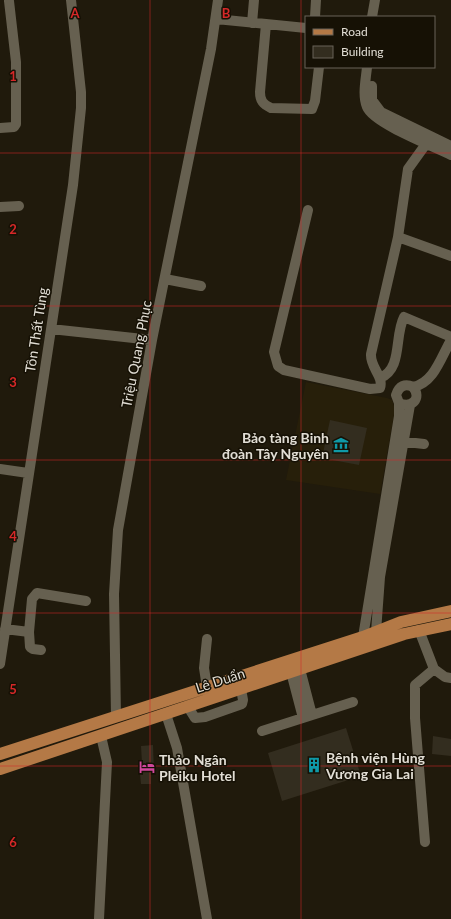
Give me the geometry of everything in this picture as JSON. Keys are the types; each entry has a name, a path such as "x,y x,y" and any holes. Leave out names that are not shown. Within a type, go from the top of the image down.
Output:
{"main road":[{"name":"Lê Duẩn","path":"0,754 363,637 401,622 451,611"},
{"name":"Lê Duẩn","path":"0,769 419,630 451,624"}],"street":[{"name":"Tôn Thất Tùng","path":"0,664 73,185 81,108 81,92 71,0"},
{"name":"Triệu Quang Phục","path":"116,717 114,594 118,530 152,340 211,49 218,0"},
{"path":"252,23 254,0"},
{"path":"315,16 316,0"},
{"path":"372,16 375,0"},
{"path":"380,16 381,0"},
{"path":"0,128 14,127 16,124 16,62 9,1"},
{"path":"216,19 305,28"},
{"path":"266,24 260,92 260,98 266,105 271,108 312,109 315,101 319,68"},
{"path":"367,68 371,96 374,105 381,112 396,125 429,140 451,146"},
{"path":"369,80 374,68"},
{"path":"429,140 451,155"},
{"path":"308,210 274,352 278,366 284,370 370,389 380,388 382,383 372,364 372,354 398,237 408,169 429,140"},
{"path":"0,206 19,206"},
{"path":"398,237 451,256"},
{"path":"165,279 201,286"},
{"path":"363,637 376,577 399,441 399,403 396,395 400,387 422,385 429,379 451,339 404,318 393,368 387,375 380,378"},
{"path":"51,329 152,340"},
{"path":"399,403 410,405 415,402 417,397 416,391 413,387"},
{"path":"399,441 410,405"},
{"path":"399,441 424,444"},
{"path":"0,469 28,473"},
{"path":"376,577 376,632"},
{"path":"41,650 31,649 28,632 32,599 37,593 86,601"},
{"path":"6,629 28,632"},
{"path":"419,630 434,669 445,677 451,678"},
{"path":"207,639 204,668 206,687 210,699"},
{"path":"425,842 415,718 415,685 434,669"},
{"path":"296,671 308,716"},
{"path":"188,707 195,718 205,717 242,704 243,700 241,689"},
{"path":"262,730 353,702"},
{"path":"166,714 177,748 207,919"},
{"path":"99,919 107,762 101,736"}],"shaded area":[{"name":"Bảo tàng Binh đoàn Tây Nguyên","path":"306,382 392,400 395,409 380,494 286,480"}],"building":[{"path":"330,420 367,428 359,465 322,458"},
{"name":"Bệnh viện Hùng Vương Gia Lai","path":"346,728 361,776 282,801 268,753"},
{"path":"433,736 451,739 451,756 432,754"},
{"name":"Thảo Ngân Pleiku Hotel","path":"153,745 154,772 151,772 151,784 141,784 139,763 142,763 141,746"}],"place":[{"name":"Bảo tàng Binh đoàn Tây Nguyên","path":"341,445"},
{"name":"Bệnh viện Hùng Vương Gia Lai","path":"314,765"},
{"name":"Thảo Ngân Pleiku Hotel","path":"147,767"}]}
